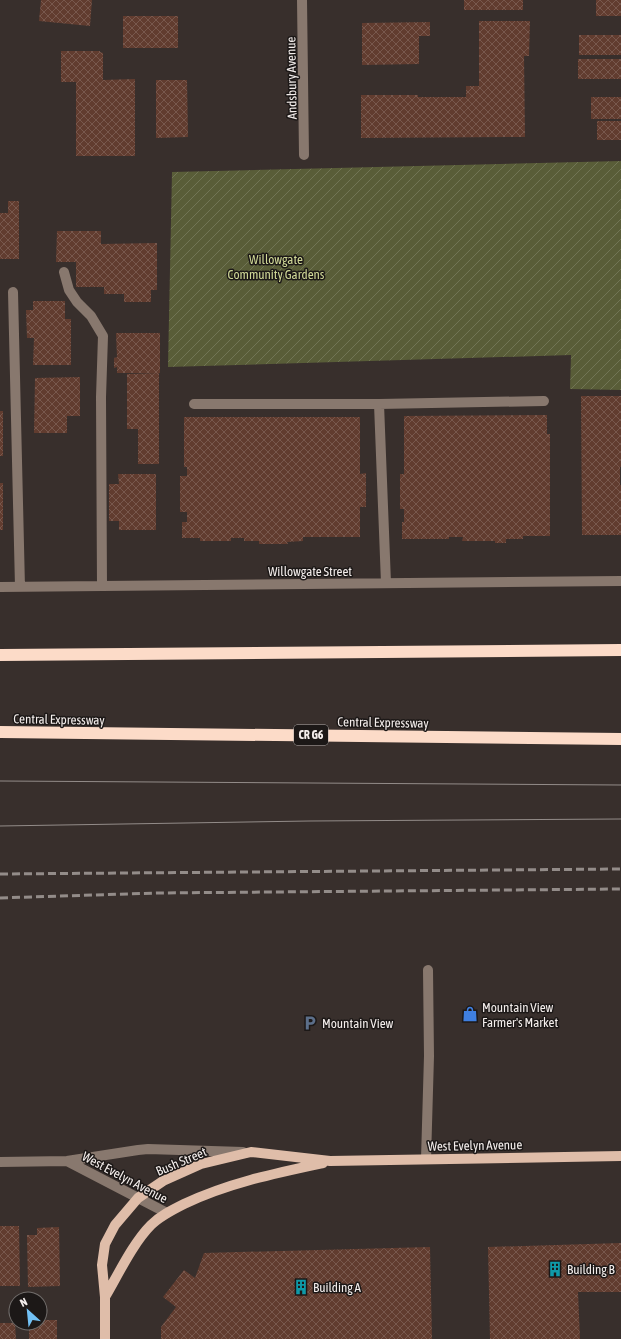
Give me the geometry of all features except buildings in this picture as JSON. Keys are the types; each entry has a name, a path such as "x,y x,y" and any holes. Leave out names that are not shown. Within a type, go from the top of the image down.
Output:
{"highway":[{"path":"0,655 621,650"},
{"name":"Central Expressway","path":"0,732 621,739"}],"main road":[{"name":"West Evelyn Avenue","path":"251,1152 330,1161 621,1156"},
{"name":"Bush Street","path":"106,1339 105,1297 102,1265 105,1244 115,1225 138,1198 163,1182 201,1164 251,1152"},
{"name":"West Evelyn Avenue","path":"166,1213 202,1196 254,1178 330,1161"},
{"path":"105,1297 134,1248 150,1226 166,1213"}],"street":[{"name":"Andsbury Avenue","path":"302,0 304,155"},
{"path":"64,272 69,290 77,302 90,316 103,336 101,397 102,586"},
{"path":"13,292 20,587"},
{"path":"194,404 379,404 544,401"},
{"path":"379,404 386,583"},
{"name":"Willowgate Street","path":"0,587 621,581"},
{"path":"426,1159 429,1056 428,970"},
{"name":"West Evelyn Avenue","path":"0,1162 67,1161 138,1150 251,1152"},
{"name":"West Evelyn Avenue","path":"67,1161 166,1213"}],"green space":[{"name":"Willowgate Community Gardens","path":"621,161 621,390 570,389 571,355 168,367 172,172"}],"tram line":[{"path":"0,781 621,785"},
{"path":"0,826 309,821 621,819"}],"railway":[{"path":"0,874 621,869"},
{"path":"0,898 156,893 621,889"}],"place":[{"name":"Mountain View Farmer's Market","path":"470,1014"},
{"name":"Mountain View","path":"310,1023"},
{"name":"Building B","path":"555,1269"},
{"name":"Building A","path":"301,1287"}]}
